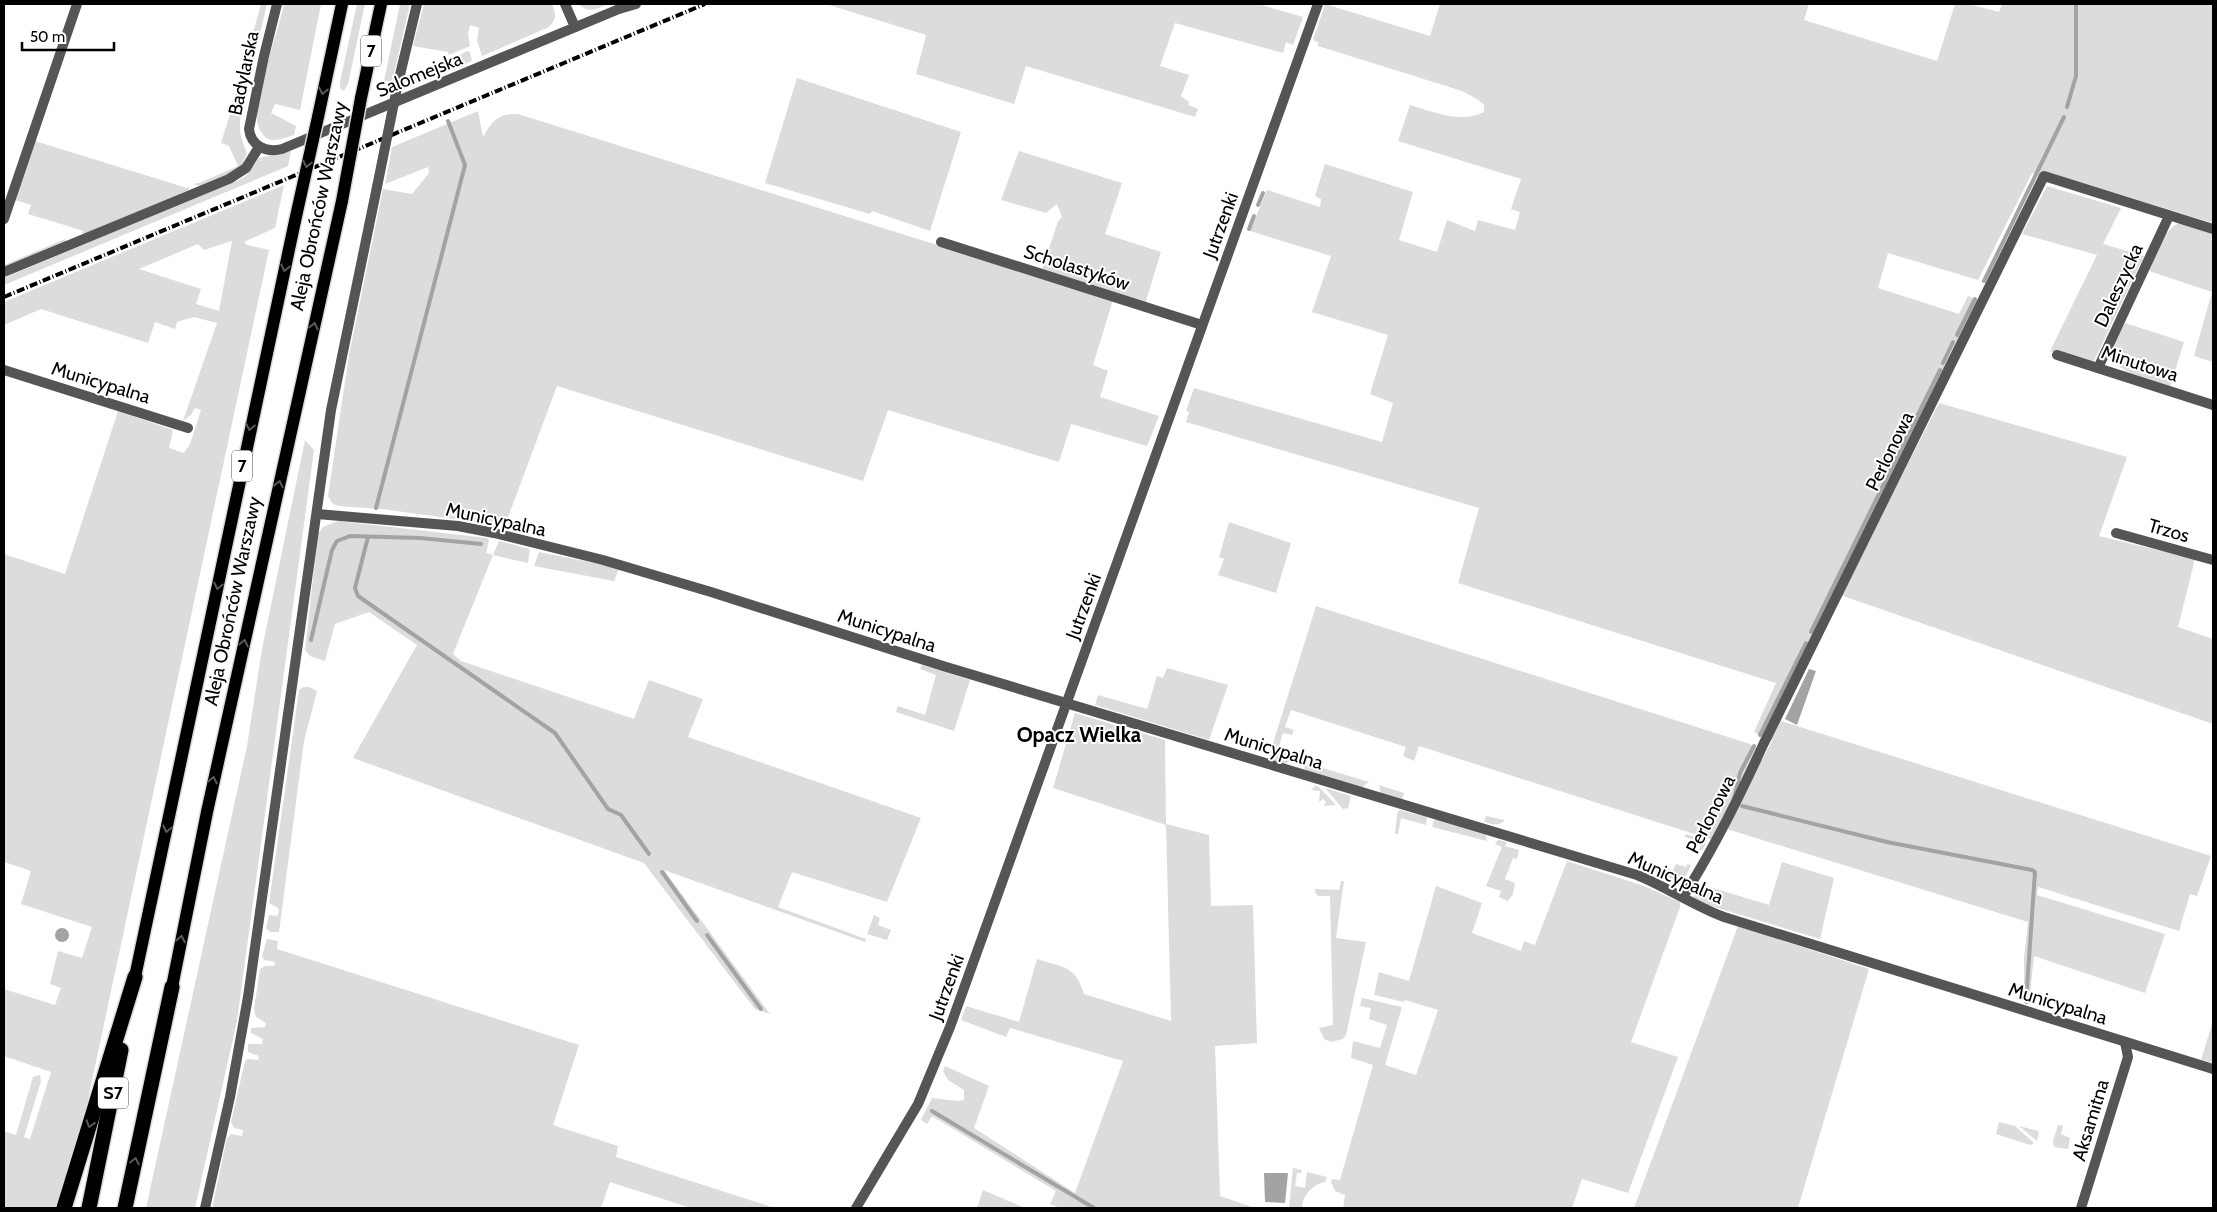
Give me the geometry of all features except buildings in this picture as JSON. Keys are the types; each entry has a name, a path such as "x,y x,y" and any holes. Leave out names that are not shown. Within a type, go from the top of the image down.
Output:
{"highway":[{"name":"Aleja Obrońców Warszawy","path":"89,1208 135,977"},
{"path":"64,1208 135,977"},
{"name":"Aleja Obrońców Warszawy","path":"125,1208 172,987"}],"main road":[{"path":"328,64 336,4"},
{"name":"Aleja Obrońców Warszawy","path":"135,977 342,4"},
{"name":"Aleja Obrońców Warszawy","path":"172,987 211,793 342,201 381,4"}],"street":[{"path":"4,218 77,4"},
{"name":"Badylarska","path":"259,147 251,137 250,124 277,4"},
{"path":"205,1208 230,1097 248,997 338,374 398,83 417,4"},
{"path":"565,4 575,27"},
{"name":"Salomejska","path":"259,147 271,150 282,148 575,27 636,4"},
{"name":"Jutrzenki","path":"856,1208 918,1104 952,1021 1318,4"},
{"path":"4,272 240,174 250,163 259,147"},
{"name":"Perlonowa","path":"1683,897 1707,860 1740,796 1763,744 2044,176 2213,229"},
{"name":"Daleszycka","path":"2098,368 2170,216"},
{"name":"Scholastyków","path":"941,242 1202,326"},
{"name":"Minutowa","path":"2057,355 2213,405"},
{"name":"Municypalna","path":"4,370 188,428"},
{"name":"Municypalna","path":"317,514 458,526 603,560 1066,703 1637,875 1683,897 1695,905 1733,920 2211,1068"},
{"name":"Trzos","path":"2116,533 2213,560"},
{"name":"Aksamitna","path":"2081,1208 2128,1058 2125,1042"}],"shaded area":[{"path":"261,4 267,4 243,105 234,101"},
{"path":"284,4 321,4 300,110 275,104 271,113 296,126 294,135 271,140 264,136 259,128 257,120 258,106 263,76"},
{"path":"357,4 365,4 348,84 344,91 340,88 340,82"},
{"path":"400,4 410,4 392,82 384,81"},
{"path":"424,4 552,4 555,16 549,27 482,56 477,40 479,28 470,25 468,34 470,46 449,55 448,52 413,46"},
{"path":"579,4 608,4 589,10"},
{"path":"826,4 1258,4 1303,17 1293,45 1286,42 1283,53 1175,23 1160,66 1189,75 1181,96 1189,102 1188,105 1198,109 1195,117 1026,66 1014,104 916,74 926,35"},
{"path":"1325,4 1430,36 1440,4 1809,4 1804,20 1937,61 1955,4 1969,4 1999,12 2002,4 2213,5 2213,223 2043,171 2040,176 2032,173 1978,280 1888,253 1878,288 1959,314 1968,296 1979,301 1764,737 1754,732 1776,683 1458,583 1479,508 1186,422 1189,412 1186,411 1194,388 1382,442 1393,403 1370,394 1388,335 1312,312 1331,256 1250,231 1267,190 1320,207 1321,199 1315,196 1325,164 1413,192 1399,240 1437,252 1447,220 1475,231 1478,220 1515,230 1520,212 1511,209 1521,179 1398,141 1410,105 1447,116 1466,117 1484,112 1484,105 1462,91 1318,46 1318,42 1313,40"},
{"path":"467,51 470,52 472,61 409,86 412,74 450,60"},
{"path":"797,78 961,132 930,231 872,211 870,214 765,183"},
{"path":"231,111 241,115 241,134 247,153 243,162 245,164 240,169 201,186 193,184 238,166 229,146 221,143"},
{"path":"478,111 483,137 496,119 505,115 518,114 1113,300 1093,365 1108,371 1100,397 1159,416 1147,446 1071,424 1059,462 888,410 863,481 557,386 507,520 490,524 382,509 338,506 332,503 328,496 349,355 383,189 412,194 429,173 428,167 385,184 392,147"},
{"path":"35,141 187,188 188,186 189,190 84,234 81,232 84,231 28,214 31,205 15,200"},
{"path":"291,151 288,166 4,285 4,278 239,180 246,176 259,158"},
{"path":"1019,151 1122,183 1105,234 1161,252 1145,304 1042,270 1058,221 1062,217 1057,204 1046,213 1001,200"},
{"path":"284,185 275,228 244,242 247,245 269,250 87,1104 56,1208 4,1208 4,1131 16,1135 33,1077 40,1075 41,1081 24,1137 30,1139 51,1072 4,1056 4,989 55,1005 61,988 50,984 58,951 82,958 92,927 21,904 31,871 4,862 4,554 65,574 118,411 173,430 169,448 184,453 190,444 201,410 195,408 191,415 183,421 217,323 194,317 177,322 175,329 155,322 148,343 41,309 4,325 4,302","holes":["232,241 219,311 196,304 201,289 139,269 198,244 204,250"]},
{"path":"2047,186 2121,208 2103,244 2144,256 2093,363 2050,351 2097,255 2022,234"},
{"path":"2181,223 2213,234 2213,362 2194,356 2212,292 2149,271 2165,236 2175,225"},
{"path":"65,239 66,242 4,267 4,265"},
{"path":"2125,323 2184,342 2170,387 2135,376 2119,366 2114,359 2113,345"},
{"path":"1939,403 2127,457 2099,536 2195,559 2178,627 2213,639 2213,724 1840,595"},
{"path":"305,440 314,450 237,1021 195,1208 146,1208 247,746 262,649"},
{"path":"338,521 487,538 489,540 486,553 493,555 453,654 461,661 634,719 649,680 703,699 688,737 921,818 887,902 792,872 778,907 866,939 865,942 664,870 770,1014 755,1009 644,863 353,758 417,645 369,612 335,624 325,661 310,656 305,650 318,534 323,527"},
{"path":"1229,522 1291,543 1276,593 1218,575 1224,559 1219,557"},
{"path":"499,541 530,549 528,563 493,555"},
{"path":"539,552 619,568 614,581 534,566"},
{"path":"1316,606 1758,748 1713,840 1419,746 1414,761 1403,756 1406,747 1291,710 1285,727 1294,730 1292,735 1283,733 1278,750 1289,753 1292,759 1285,764 1268,759"},
{"path":"1084,607 1090,608 1084,625 1076,632"},
{"path":"922,665 970,680 954,731 896,712 898,706 925,715 936,675 920,669"},
{"path":"1167,668 1228,685 1209,740 1095,705 1098,695 1147,709 1157,676 1163,678"},
{"path":"1809,669 1816,671 1797,725 1785,719"},
{"path":"303,687 309,687 317,691 304,741 279,932 270,932 266,928 269,915 277,916 279,912 278,908 269,903 299,690"},
{"path":"1075,713 1165,740 1166,824 1209,835 1211,906 1253,905 1257,1043 1215,1046 1220,1196 1255,1208 1060,1208 1050,1204 1056,1191 932,1116 927,1124 921,1120 932,1098 964,1100 964,1090 948,1080 943,1071 945,1066 989,1086 974,1128 1075,1193 1123,1061 1010,1028 1006,1037 961,1020 966,1006 1019,1022 1037,959 1067,969 1077,978 1084,994 1171,1021 1166,825 1053,788"},
{"path":"1778,720 2211,856 2197,896 2190,894 2179,931 2038,887 2037,895 2165,934 2145,993 2034,956 2029,1004 2024,1002 2024,958 2028,922 1727,829 1760,760 1762,760 1772,741 1769,739"},
{"path":"1303,762 1369,782 1361,788 1305,771"},
{"path":"1379,785 1404,793 1402,800 1381,794"},
{"path":"1318,786 1336,805 1324,806 1326,802 1323,799 1319,802 1320,791 1311,790"},
{"path":"1325,788 1351,796 1348,808 1343,809"},
{"path":"1399,810 1427,817 1426,825 1401,818 1398,834 1395,834"},
{"path":"1486,816 1505,820 1500,824 1492,824 1484,822"},
{"path":"1437,819 1486,835 1487,841 1432,827 1434,820"},
{"path":"1686,834 1707,841 1703,849 1699,851 1701,842 1685,837"},
{"path":"1498,840 1507,842 1505,846 1519,850 1517,859 1513,858 1505,879 1515,883 1513,894 1508,901 1499,897 1501,891 1486,886 1502,847 1495,844"},
{"path":"1567,861 1644,886 1680,902 1680,907 1631,1042 1678,1057 1628,1193 1582,1179 1572,1208 1343,1208 1345,1195 1335,1191 1331,1182 1332,1179 1340,1180 1373,1065 1351,1058 1353,1041 1380,1048 1387,1025 1369,1019 1371,1008 1360,1006 1362,998 1402,1007 1385,1065 1416,1075 1438,1010 1405,1000 1404,1002 1374,995 1379,972 1409,981 1436,886 1482,903 1472,933 1521,951 1524,941 1535,945"},
{"path":"1782,862 1834,878 1820,939 1698,902 1693,897 1700,884 1769,905"},
{"path":"1688,863 1691,866 1683,881 1679,883 1638,864 1651,868 1653,864 1673,870 1676,864 1686,867"},
{"path":"1341,881 1344,881 1336,938 1366,942 1346,1035 1343,1039 1331,1042 1324,1039 1319,1028 1333,1025 1330,896 1318,896 1315,889 1339,890"},
{"path":"874,915 880,918 878,925 891,930 887,940 867,934"},
{"path":"1738,926 1869,969 1798,1208 1634,1208"},
{"path":"59,928 65,928 69,935 65,942 59,942 55,938 55,932"},
{"path":"267,939 278,941 277,949 579,1045 553,1125 618,1146 616,1157 775,1208 691,1208 610,1182 601,1208 212,1208 227,1138 231,1134 242,1136 243,1130 234,1128 231,1122 245,1061 248,1059 258,1060 259,1056 248,1052 248,1044 262,1044 263,1039 251,1033 251,1028 265,1027 266,1023 256,1017 254,1009 260,969 265,966 274,966 275,962 264,960 262,956"},
{"path":"2213,1021 2213,1063 2201,1060"},
{"path":"1999,1122 2015,1126 2034,1143 2030,1145 1996,1134"},
{"path":"2058,1125 2063,1126 2061,1134 2070,1138 2068,1149 2054,1147 2053,1141"},
{"path":"2019,1126 2039,1131 2037,1141"},
{"path":"1293,1168 1302,1170 1301,1173 1297,1173 1295,1186 1305,1188 1307,1172 1327,1177 1325,1182 1316,1185 1309,1191 1304,1199 1302,1208 1289,1208"},
{"path":"1264,1173 1288,1173 1285,1203 1265,1202"},
{"path":"983,1190 1025,1208 977,1208"}],"waterway":[{"path":"2067,107 2076,76 2076,4"},
{"path":"1984,281 2064,117"},
{"path":"376,508 465,165 448,121"},
{"path":"1258,205 1263,193"},
{"path":"1249,229 1254,216"},
{"path":"1957,335 1975,299"},
{"path":"1943,363 1953,342"},
{"path":"1811,632 1940,370"},
{"path":"311,640 332,550 337,541 350,536 420,538 481,544"},
{"path":"368,537 355,588 358,596 555,733 608,809 621,815 649,854"},
{"path":"1760,735 1806,643"},
{"path":"1734,799 1740,773 1754,746"},
{"path":"1742,806 1887,842 2035,872 2026,1002"},
{"path":"662,872 697,921"},
{"path":"707,935 761,1009"},
{"path":"932,1111 1094,1208"}],"railway":[{"path":"4,297 705,4"}],"district":[{"name":"Opacz Wielka","path":"1079,735"}]}
